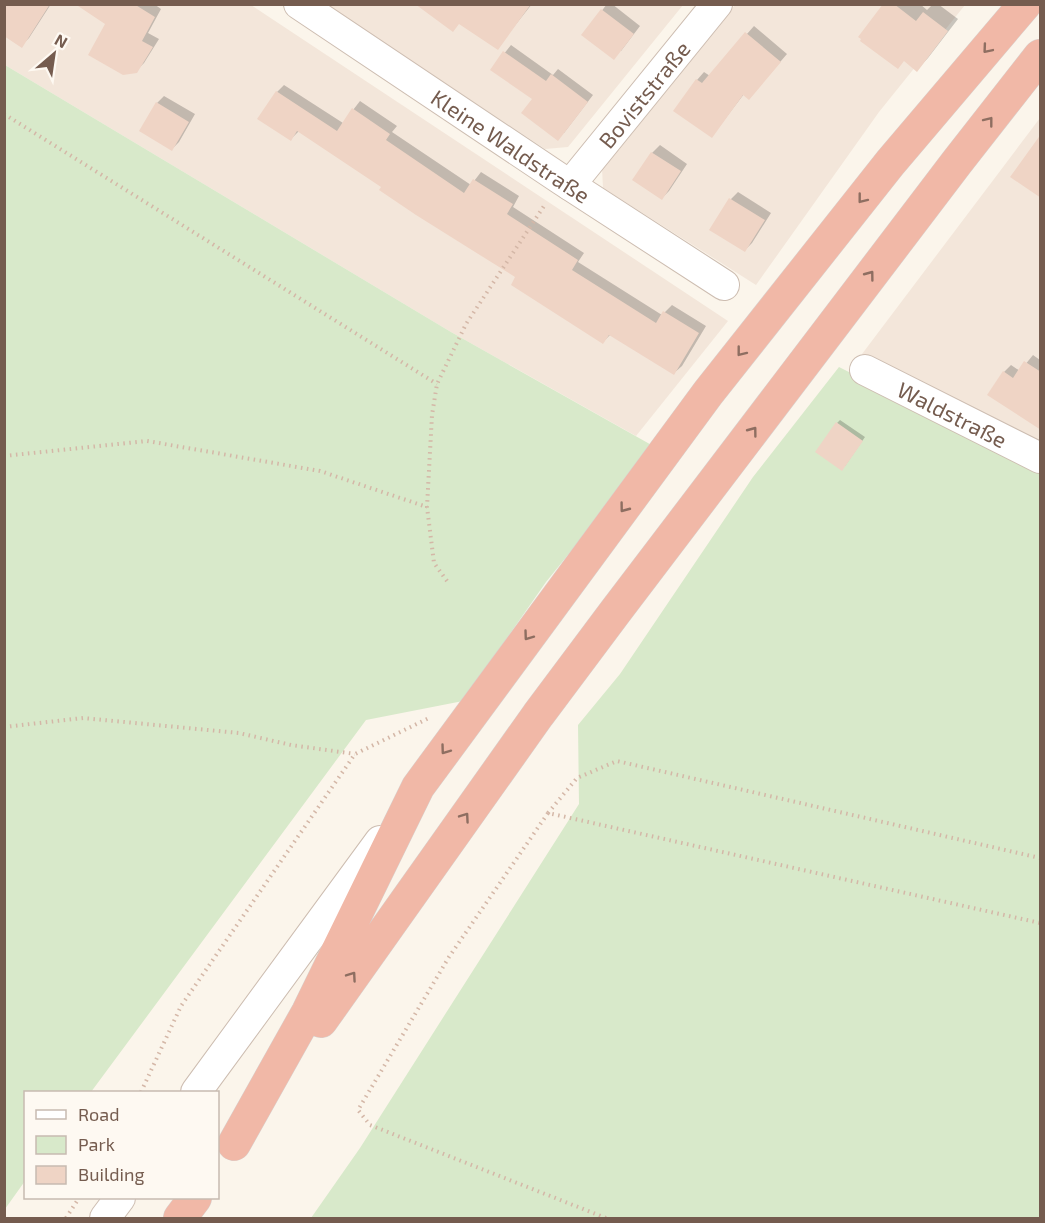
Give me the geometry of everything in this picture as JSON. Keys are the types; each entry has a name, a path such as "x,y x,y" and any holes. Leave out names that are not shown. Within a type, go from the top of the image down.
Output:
{"highway":[{"path":"226,1155 308,1012 418,788 715,384 890,163 1024,4"},
{"path":"226,1155 538,715 949,171 1041,56"},
{"path":"180,1218 194,1199"}],"street":[{"name":"Kleine Waldstraße","path":"299,4 724,285"},
{"name":"Boviststraße","path":"566,182 717,4"},
{"name":"Waldstraße","path":"865,370 1041,458"},
{"path":"197,1091 418,788"},
{"path":"105,1218 119,1199"}],"path":[{"path":"4,114 437,384"},
{"path":"447,581 434,563 427,507 432,415 437,384 466,324 566,182"},
{"path":"4,456 147,441 320,471 427,507"},
{"path":"141,1091 181,1006 355,754 436,715"},
{"path":"4,727 83,718 239,733 291,746 355,754"},
{"path":"606,1218 370,1125 358,1110 448,957 548,813 577,778 617,761 1041,858"},
{"path":"548,813 1041,923"},
{"path":"66,1218 78,1199"}],"shaded area":[{"path":"5,5 251,5 728,321 636,436 451,332 5,65"},
{"path":"327,5 683,5 568,147 545,149"},
{"path":"735,5 965,5 879,112 756,285 603,188 602,168"},
{"path":"1040,118 1040,443 1027,446 862,354"}],"green space":[{"path":"5,65 451,332 655,447 546,582 463,701 366,720 92,1091 24,1091 24,1182 5,1209"},
{"path":"839,367 1040,469 1040,1218 311,1218 360,1148 579,804 578,725 620,674 753,477"}],"building":[{"path":"4,4 50,4 22,48 4,36"},
{"path":"75,4 134,4 155,17 142,41 153,47 137,73 123,75 88,55 105,24"},
{"path":"415,4 531,4 498,50 459,24 453,32"},
{"path":"883,4 894,4 916,21 923,12 948,31 917,72 904,61 898,69 860,41 858,37"},
{"path":"601,9 634,34 614,60 581,35"},
{"path":"745,32 781,62 749,100 743,95 712,138 673,111 696,79 702,83"},
{"path":"503,51 546,81 551,74 588,102 558,141 521,113 532,99 490,70"},
{"path":"276,91 337,131 352,108 390,134 386,140 464,193 473,179 513,204 507,214 578,260 572,270 656,323 663,311 699,333 674,375 609,335 603,344 511,285 515,277 416,215 379,190 381,187 297,131 291,141 257,119"},
{"path":"156,102 189,122 172,151 139,131"},
{"path":"1041,134 1041,198 1010,177"},
{"path":"651,152 681,171 662,200 632,180"},
{"path":"729,198 765,220 745,252 709,230"},
{"path":"1024,361 1041,372 1041,430 987,395 1003,371 1013,378"},
{"path":"836,422 863,441 842,471 815,452"}]}
